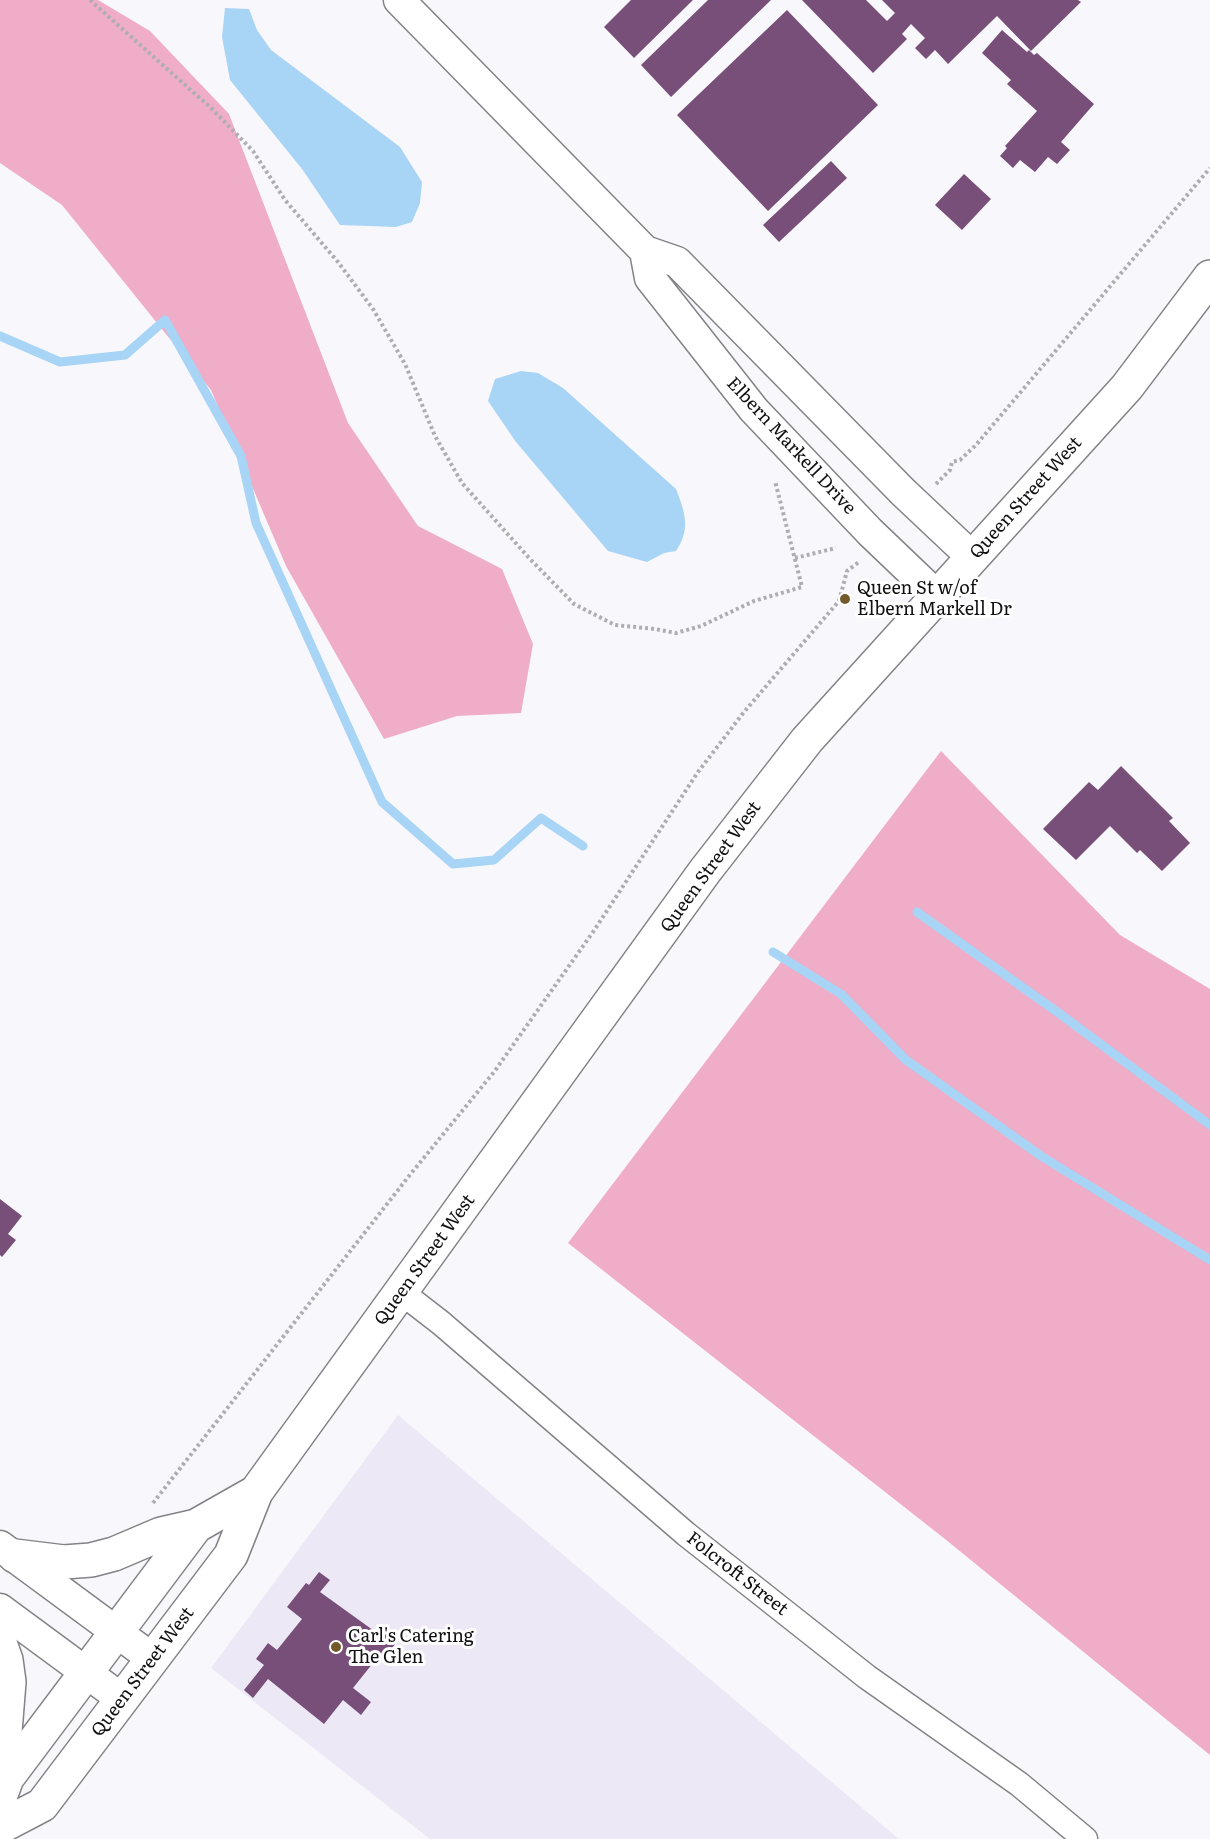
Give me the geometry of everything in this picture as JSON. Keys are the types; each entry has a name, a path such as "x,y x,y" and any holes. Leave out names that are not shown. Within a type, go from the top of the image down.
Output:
{"main road":[{"name":"Queen Street West","path":"0,1827 42,1805 231,1555 256,1492 705,872 766,792 807,740 1127,387 1210,277"},
{"name":"Queen Street West","path":"3,1788 86,1672 196,1526 256,1492"},
{"path":"7,1551 64,1562 91,1560 114,1554 161,1534 196,1526"},
{"path":"0,1643 6,1660 9,1682 3,1788"}],"street":[{"path":"399,0 645,250 677,261 903,492 973,558"},
{"name":"Elbern Markell Drive","path":"645,250 650,278 754,410 870,532 938,597"},
{"name":"Folcroft Street","path":"401,1292 441,1323 686,1534 867,1677 1018,1784 1085,1839"},
{"path":"7,1551 153,1659"},
{"path":"0,1609 122,1699"}],"path":[{"path":"90,0 211,108 254,151 285,200 338,261 373,309 405,364 435,436 462,483 574,604 615,625 676,633 701,626 754,602 802,587 775,481"},
{"path":"950,470 952,462 960,460 976,445 1210,168"},
{"path":"795,558 836,548"},
{"path":"150,1506 409,1176 495,1072 593,932 653,839 712,754 839,601 847,571 855,567"}],"shaded area":[{"path":"0,0 98,0 150,31 229,114 348,423 418,526 502,569 533,644 521,713 457,716 384,739 286,566 211,390 62,205 0,163"},
{"path":"941,751 1120,935 1210,989 1210,1755 945,1539 568,1243"},
{"path":"398,1415 899,1839 430,1839 211,1668"}],"water":[{"path":"225,8 249,9 257,30 271,50 400,147 422,182 420,203 412,222 396,227 340,225 302,169 230,80 222,37"},
{"path":"521,371 538,373 563,388 676,489 682,505 685,528 676,551 664,553 647,562 608,551 516,442 488,401 495,379"}],"building":[{"path":"631,0 693,0 634,58 604,27"},
{"path":"708,0 771,0 671,97 641,65"},
{"path":"802,0 866,0 887,21 895,13 882,0 1078,0 1081,2 1031,51 997,16 948,64 935,50 926,59 915,48 925,38 911,24 902,34 907,39 873,73"},
{"path":"787,10 878,105 768,211 677,115"},
{"path":"1002,30 1027,52 1029,50 1034,55 1037,53 1094,104 1061,142 1070,150 1057,164 1048,157 1035,172 1020,160 1013,168 1000,156 1007,148 1005,146 1037,111 1007,84 1011,80 982,53"},
{"path":"831,161 847,178 779,242 763,225"},
{"path":"964,174 991,199 962,230 935,205"},
{"path":"1121,766 1173,818 1169,821 1190,843 1162,871 1140,850 1137,853 1110,826 1076,860 1043,829 1089,782 1098,790"},
{"path":"0,1199 22,1216 8,1234 16,1240 2,1257 0,1255"},
{"name":"Carl's Catering The Glen","path":"319,1572 330,1580 320,1592 377,1633 380,1629 397,1642 385,1656 381,1653 353,1688 371,1702 361,1715 343,1700 324,1724 268,1679 253,1698 244,1690 264,1665 256,1659 268,1643 277,1650 302,1619 287,1607 306,1583 309,1585"}],"waterway":[{"path":"0,336 60,362 125,355 165,320 241,456 256,523 382,802 453,864 494,860 541,818 583,846"},
{"path":"917,912 1210,1125"},
{"path":"773,952 841,994 906,1060 1041,1156 1210,1260"}],"place":[{"name":"Queen St w/of Elbern Markell Dr","path":"845,599"},
{"name":"Carl's Catering The Glen","path":"336,1647"}]}
